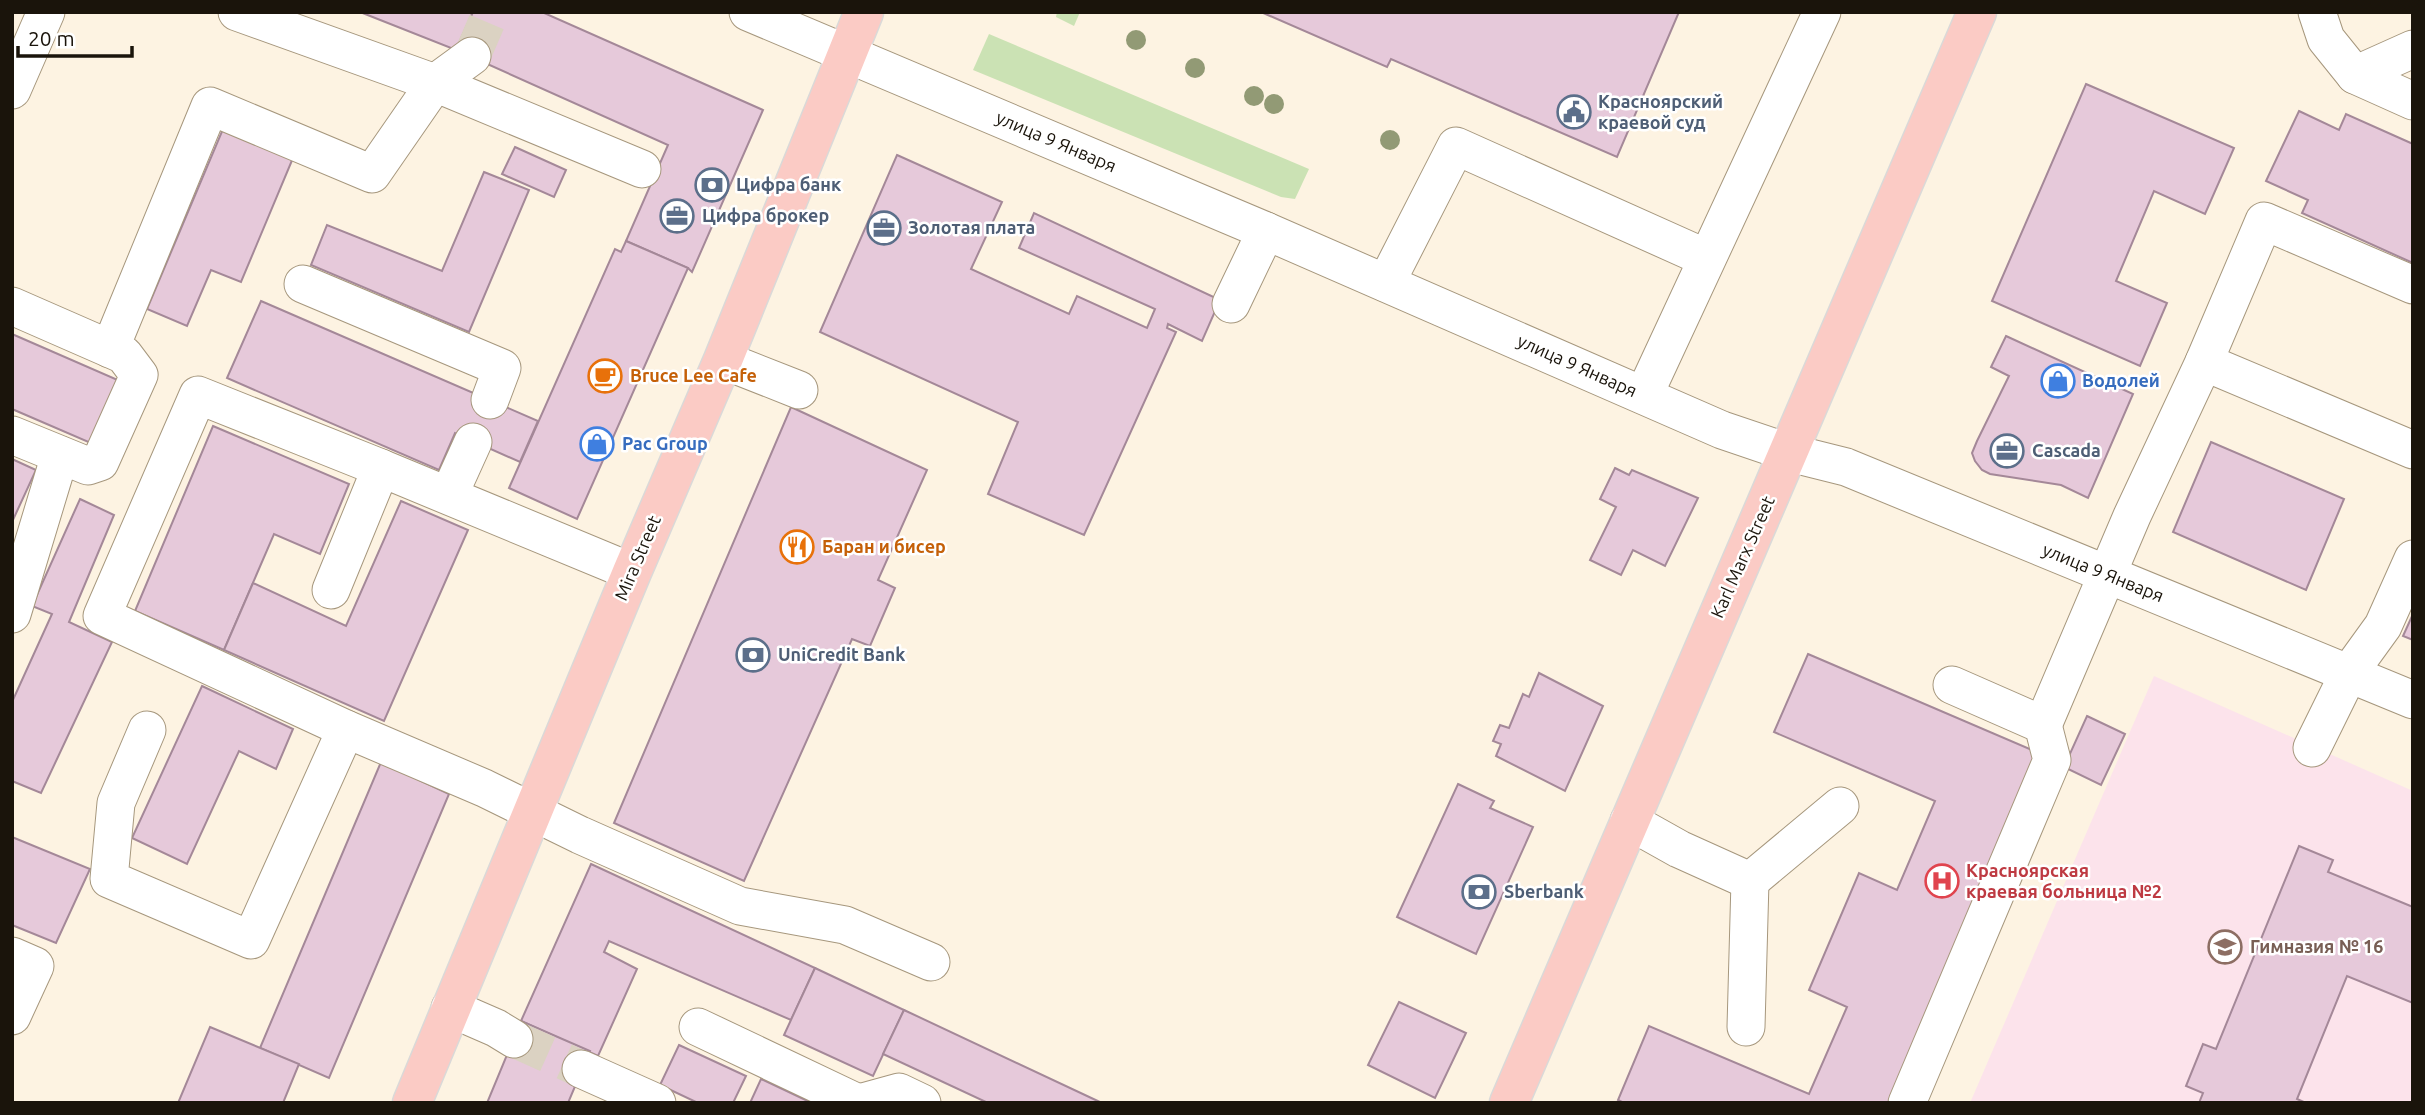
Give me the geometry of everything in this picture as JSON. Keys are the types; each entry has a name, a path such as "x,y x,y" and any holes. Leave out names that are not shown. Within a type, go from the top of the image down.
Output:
{"main road":[{"name":"Mira Street","path":"412,1103 723,360 864,12"},
{"name":"Karl Marx Street","path":"1511,1102 1977,12"}],"street":[{"path":"12,90 46,12"},
{"path":"237,12 435,83 642,169"},
{"name":"улица 9 Января","path":"748,12 1266,231 1722,430 1790,453 1846,467 2413,700"},
{"path":"1644,395 1822,12"},
{"path":"2317,12 2326,39 2355,75 2413,101"},
{"path":"2355,75 2413,49"},
{"path":"110,349 210,106 372,174 435,83 472,56"},
{"path":"1386,283 1456,146 1706,258"},
{"path":"1907,1103 2052,760 2043,725 2106,575 2204,362 2264,221 2413,285"},
{"path":"1231,304 1266,231"},
{"path":"303,284 502,368 490,400"},
{"path":"12,306 124,355 139,375 100,462 88,466 12,435"},
{"path":"723,360 799,390"},
{"path":"2204,362 2413,450"},
{"path":"632,572 449,495 198,395 102,616 740,906 845,925 931,962"},
{"path":"449,495 473,442"},
{"path":"12,614 60,455"},
{"path":"331,590 381,468"},
{"path":"2312,748 2349,673 2383,626 2413,559"},
{"path":"1952,685 2043,725"},
{"path":"147,730 116,803 109,879 251,940 346,729"},
{"path":"1746,1027 1750,881 1840,806"},
{"path":"1629,821 1679,849 1750,881"},
{"path":"12,956 35,966 12,1016"},
{"path":"450,1008 514,1039"},
{"path":"698,1027 858,1103 899,1093 922,1103"},
{"path":"581,1069 657,1103"}],"shaded area":[{"name":"Гимназия № 16","path":"2154,676 2413,791 2413,1103 1970,1103"}],"green space":[{"path":"1057,12 1080,12 1074,26 1056,17"},
{"path":"989,34 1309,169 1295,199 1281,197 973,70"}],"building":[{"path":"360,12 473,12 456,50"},
{"path":"473,12 542,12 763,110 692,272 626,241 668,145 456,50"},
{"name":"Красноярский краевой суд","path":"1261,12 1679,12 1617,157 1391,59 1387,67"},
{"path":"2086,84 2234,148 2205,214 2154,191 2116,281 2167,303 2140,366 1992,301"},
{"path":"2299,111 2339,130 2346,114 2413,144 2413,263 2302,213 2308,200 2266,181"},
{"path":"223,129 293,158 241,282 211,270 187,326 147,309"},
{"path":"515,147 566,170 554,197 502,174"},
{"path":"897,155 1002,202 971,269 1069,314 1077,296 1147,328 1155,309 1019,248 1034,213 1220,300 1202,341 1168,324 1167,328 1176,332 1084,535 988,494 1018,422 820,332"},
{"path":"484,172 529,190 469,332 311,265 327,225 442,271"},
{"path":"626,241 688,268 577,519 509,488 615,249 621,252"},
{"path":"261,301 538,421 520,462 455,433 439,470 227,378"},
{"path":"12,334 120,381 93,444 12,409"},
{"path":"2006,336 2133,394 2088,498 2061,485 1990,474 1982,470 1975,461 1972,453 2009,376 1991,367"},
{"path":"791,407 927,470 878,580 895,588 870,646 852,639 744,881 614,823"},
{"path":"213,426 349,484 320,554 274,534 224,650 135,611"},
{"path":"2211,442 2344,499 2306,590 2173,532"},
{"path":"12,459 36,470 12,522"},
{"path":"1615,468 1629,475 1632,470 1698,498 1665,566 1633,550 1621,575 1590,560 1616,507 1600,499"},
{"path":"80,499 114,515 69,622 112,642 41,793 12,781 12,702 52,614 32,606"},
{"path":"401,501 468,530 384,721 224,650 253,583 346,626"},
{"path":"2413,614 2413,640 2403,636"},
{"name":"Красноярская краевая больница №2","path":"1808,654 2039,753 1889,1103 1624,1103 1618,1100 1649,1026 1809,1094 1847,1007 1809,990 1859,873 1897,890 1935,801 1774,732"},
{"path":"1539,673 1603,706 1565,791 1496,756 1501,744 1493,741 1500,725 1509,728 1523,694 1529,697"},
{"path":"202,686 293,729 276,769 239,751 187,864 132,838"},
{"path":"2087,716 2125,734 2101,785 2064,767"},
{"path":"381,762 449,794 329,1078 260,1048"},
{"path":"1458,784 1494,801 1490,808 1533,827 1476,954 1397,917"},
{"path":"12,837 90,869 56,943 12,925"},
{"path":"2299,846 2333,860 2328,872 2413,907 2413,1003 2347,976 2297,1099 2306,1103 2199,1103 2203,1093 2186,1086 2203,1044 2216,1049"},
{"path":"591,864 815,968 791,1020 609,941 604,952 637,969 598,1056 521,1021"},
{"path":"815,968 904,1010 873,1076 784,1035"},
{"path":"1399,1002 1466,1033 1435,1098 1368,1065"},
{"path":"904,1010 1102,1103 988,1103 883,1054"},
{"path":"521,1021 590,1051 568,1103 487,1103"},
{"path":"210,1027 299,1064 283,1103 178,1103"},
{"path":"679,1045 746,1076 733,1103 698,1103 660,1085"},
{"path":"761,1079 812,1103 750,1103"}],"tunnel":[{"path":"472,56 491,12"},
{"path":"514,1039 581,1069"}],"place":[{"name":"Красноярский краевой суд","path":"1574,112"},
{"name":"Цифра банк","path":"712,185"},
{"name":"Цифра брокер","path":"677,216"},
{"name":"Золотая плата","path":"884,228"},
{"name":"Bruce Lee Cafe","path":"605,376"},
{"name":"Водолей","path":"2058,381"},
{"name":"Pac Group","path":"597,444"},
{"name":"Cascada","path":"2007,451"},
{"name":"Баран и бисер","path":"797,547"},
{"name":"UniCredit Bank","path":"753,655"},
{"name":"Красноярская краевая больница №2","path":"1942,881"},
{"name":"Sberbank","path":"1479,892"},
{"name":"Гимназия № 16","path":"2225,947"}]}
